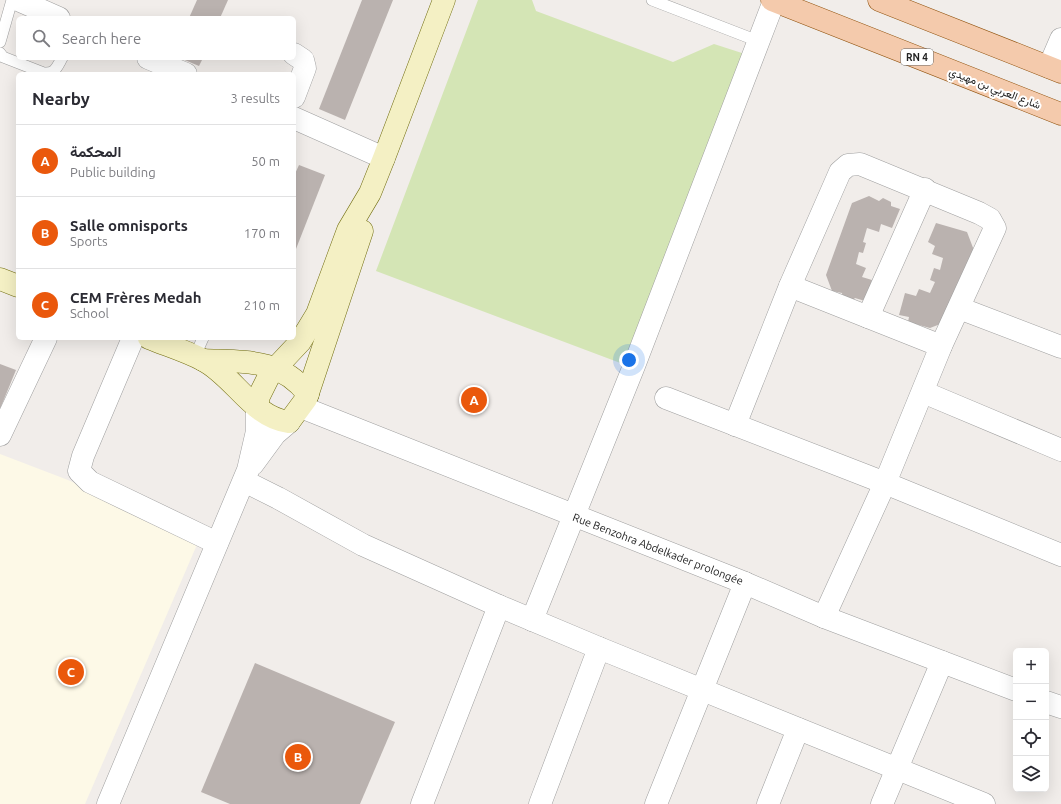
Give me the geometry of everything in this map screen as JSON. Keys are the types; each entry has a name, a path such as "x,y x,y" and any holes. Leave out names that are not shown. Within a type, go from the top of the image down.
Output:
{"main road":[{"name":"شارع العربي بن مهيدي","path":"773,0 1061,114"},
{"path":"878,0 1055,70"}],"street":[{"path":"18,0 54,16"},
{"path":"108,804 246,476 257,431 257,407 264,384 276,368 300,342 312,323 348,230 370,193 444,0"},
{"path":"532,620 574,517 773,0"},
{"path":"1055,70 1061,39"},
{"path":"296,55 303,60 304,68 296,91"},
{"path":"152,65 178,72"},
{"path":"296,119 384,158"},
{"path":"735,425 790,286 840,172 848,165 860,164 925,189 990,219 995,228 941,346 885,483 824,617"},
{"path":"868,317 925,189"},
{"path":"246,476 269,442 299,407 362,234 370,193"},
{"path":"0,279 16,285"},
{"path":"790,286 941,346"},
{"path":"959,308 1061,347"},
{"path":"0,435 45,340"},
{"path":"132,340 83,456 79,471 90,482 217,543"},
{"path":"157,340 276,368 294,378 299,407"},
{"path":"200,351 257,407 274,419 299,407"},
{"path":"923,392 1061,450"},
{"path":"666,398 1060,553"},
{"name":"Rue Benzohra Abdelkader prolongée","path":"299,407 574,517 745,583 824,617 1013,689"},
{"path":"246,476 278,498 363,545 499,606 896,770 984,804"},
{"path":"656,804 745,583"},
{"path":"422,804 499,606"},
{"path":"540,804 599,648"},
{"path":"882,804 942,662"},
{"path":"1049,703 1061,707"},
{"path":"768,804 798,729"}],"lane":[{"path":"0,42 12,0"},
{"path":"652,0 758,41"},
{"path":"0,54 3,57 41,72"},
{"path":"53,72 61,60"}],"shaded area":[{"path":"0,454 68,480 199,540 85,804 0,804"}],"green space":[{"path":"478,0 532,0 536,11 673,62 714,44 745,54 623,364 376,271"}],"building":[{"path":"197,0 228,0 221,16 190,16"},
{"path":"362,0 393,0 345,120 319,109"},
{"path":"185,60 202,60 199,66"},
{"path":"299,165 325,175 296,249 296,172"},
{"path":"869,196 879,201 883,198 891,202 891,206 900,209 892,228 881,224 879,232 867,228 863,242 866,243 863,253 859,252 856,264 866,268 862,277 872,280 865,301 855,298 853,300 843,298 842,293 832,291 826,275 852,203"},
{"path":"936,223 967,232 975,253 948,321 930,328 908,322 909,317 899,315 905,293 916,296 919,289 930,293 935,282 930,280 934,268 940,270 943,258 932,254 935,246 928,242"},
{"path":"0,364 16,370 0,409"},
{"path":"255,663 395,722 360,804 230,804 201,792"}],"place":[{"name":"المحكمة","path":"474,400"},
{"name":"CEM Frères Medah","path":"71,672"},
{"name":"Salle omnisports","path":"298,757"}]}
